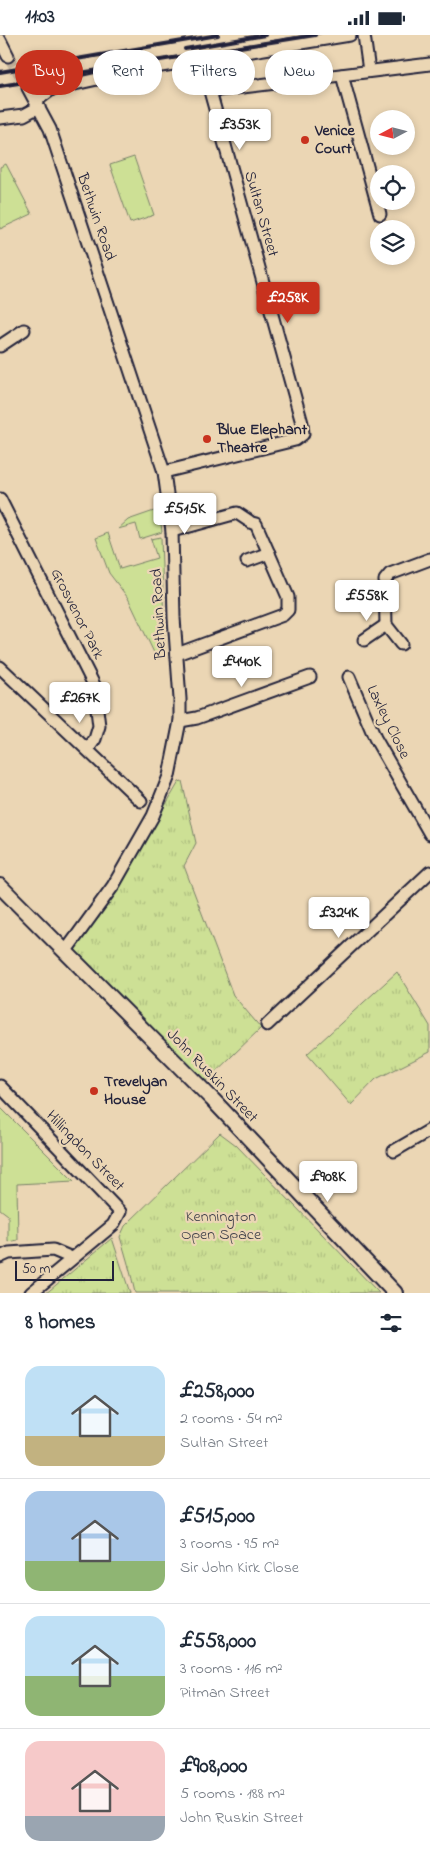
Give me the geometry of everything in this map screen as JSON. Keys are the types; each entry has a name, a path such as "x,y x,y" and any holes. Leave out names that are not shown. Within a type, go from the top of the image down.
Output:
{"street":[{"path":"0,118 24,115 52,89 143,69 350,35"},
{"path":"364,35 369,71"},
{"path":"0,40 8,56"},
{"path":"380,214 342,75 430,64"},
{"name":"Sultan Street","path":"164,473 295,440 303,434 302,423 210,91 342,75"},
{"name":"Bethwin Road","path":"32,95 50,129 164,473 172,531 180,721 169,776 153,816 112,886 65,952"},
{"path":"0,346 24,329"},
{"name":"Grosvenor Park","path":"0,499 94,685 98,726 95,739 88,749"},
{"path":"172,531 236,513 256,524 288,597 288,610 286,614 177,654"},
{"path":"248,561 269,553"},
{"path":"401,644 386,625 385,580 390,574 430,559"},
{"path":"364,640 386,625"},
{"path":"0,667 141,801"},
{"path":"180,721 197,718 310,677"},
{"name":"Laxley Close","path":"349,677 375,737 430,834"},
{"path":"267,1025 430,872"},
{"name":"John Ruskin Street","path":"0,887 212,1099 395,1293"},
{"name":"Hillingdon Street","path":"0,1086 120,1212 113,1225 31,1293"},
{"path":"394,1151 430,1130"},
{"path":"0,1257 9,1253 53,1250 72,1258"}],"green space":[{"path":"134,157 154,215 130,223 110,165"},
{"path":"6,164 32,214 0,229 0,167"},
{"path":"154,511 160,515 162,532 140,539 136,524 118,529 128,520"},
{"path":"108,533 120,569 157,558 151,539 161,537 165,656 157,659 128,598 109,573 96,538"},
{"path":"182,781 196,843 184,866 233,995 261,1028 204,1083 71,951 144,842 179,782"},
{"path":"397,972 430,1026 430,1052 376,1079 351,1105 307,1054"},
{"path":"0,1107 74,1181 17,1184 18,1240 8,1242 8,1215 0,1209"},
{"name":"Kennington Open Space","path":"220,1133 236,1145 379,1293 135,1293 120,1237 125,1226"},
{"path":"112,1238 130,1293 46,1293 50,1290"}],"tunnel":[{"path":"8,56 15,67"}],"railway":[{"path":"0,72 218,35"},
{"path":"185,49 265,35"},
{"path":"0,86 315,35"}],"place":[{"name":"Venice Court","path":"305,140"},
{"name":"Blue Elephant Theatre","path":"207,439"},
{"name":"Trevelyan House","path":"94,1091"}]}
